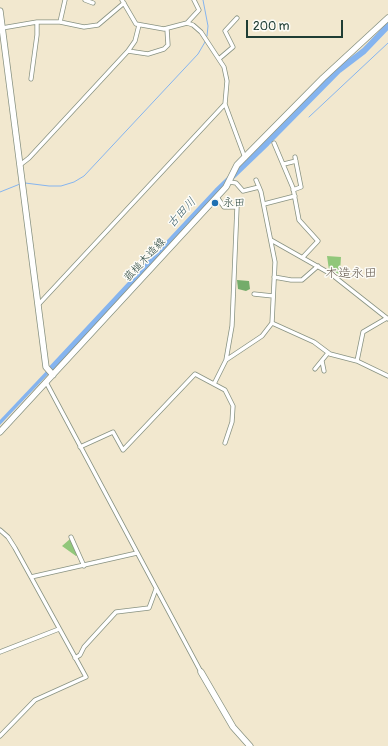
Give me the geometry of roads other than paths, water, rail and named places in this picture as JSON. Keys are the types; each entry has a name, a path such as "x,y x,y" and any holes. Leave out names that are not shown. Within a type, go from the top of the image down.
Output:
{"main road":[{"path":"0,11 46,368 52,374"},
{"name":"菰槌木造線","path":"0,432 217,197 230,182 232,173 245,158 322,78 388,18"},
{"path":"201,672 233,727 250,746"}],"street":[{"path":"60,22 65,0"},
{"path":"85,0 93,3"},
{"path":"2,28 37,22 60,22 84,27 100,24 123,1 135,23 139,25 167,29 187,23 199,10 194,0"},
{"path":"220,58 233,47 225,31 237,18"},
{"path":"31,79 37,35 37,22"},
{"path":"187,23 193,25 201,32 220,58 227,78 225,104 245,158"},
{"path":"20,165 29,158 128,50 135,41 139,25"},
{"path":"128,50 148,54 164,49 168,45 167,29"},
{"path":"38,305 225,104"},
{"path":"274,144 284,164 295,196 299,220 318,241 303,257"},
{"path":"284,164 296,159 301,187 293,190"},
{"path":"226,360 262,336 272,323 275,262 264,204 256,180"},
{"path":"230,182 236,183 243,191 259,187"},
{"path":"264,204 295,196"},
{"path":"214,384 226,360 232,326 238,207 224,207 217,197"},
{"path":"271,240 332,274 387,319 362,332 357,361"},
{"path":"274,277 288,280 302,280 318,266"},
{"path":"254,294 273,296"},
{"path":"272,323 314,342 328,353 357,361 388,376"},
{"path":"314,368 328,353"},
{"path":"322,361 324,371"},
{"path":"80,447 113,432 123,450 195,374 225,390 233,406 232,422 225,443"},
{"path":"46,382 201,672"},
{"path":"0,530 10,540 86,678 35,700 0,736"},
{"path":"71,537 84,566"},
{"path":"31,577 137,553"},
{"path":"75,658 80,655 84,647 116,612 149,608 156,589"},
{"path":"0,652 59,629"}],"water":[{"path":"52,365 55,367 0,425 0,420"}],"waterway":[{"path":"203,0 208,26 207,36"},
{"name":"古田川","path":"49,371 217,191 339,70 364,51 388,26"},
{"path":"25,183 61,186 74,182 84,176 198,54 205,42"},
{"path":"309,117 388,43"},
{"path":"0,192 20,184"}],"place":[{"name":"永田","path":"215,203"}],"district":[{"name":"木造永田","path":"351,274"}]}
